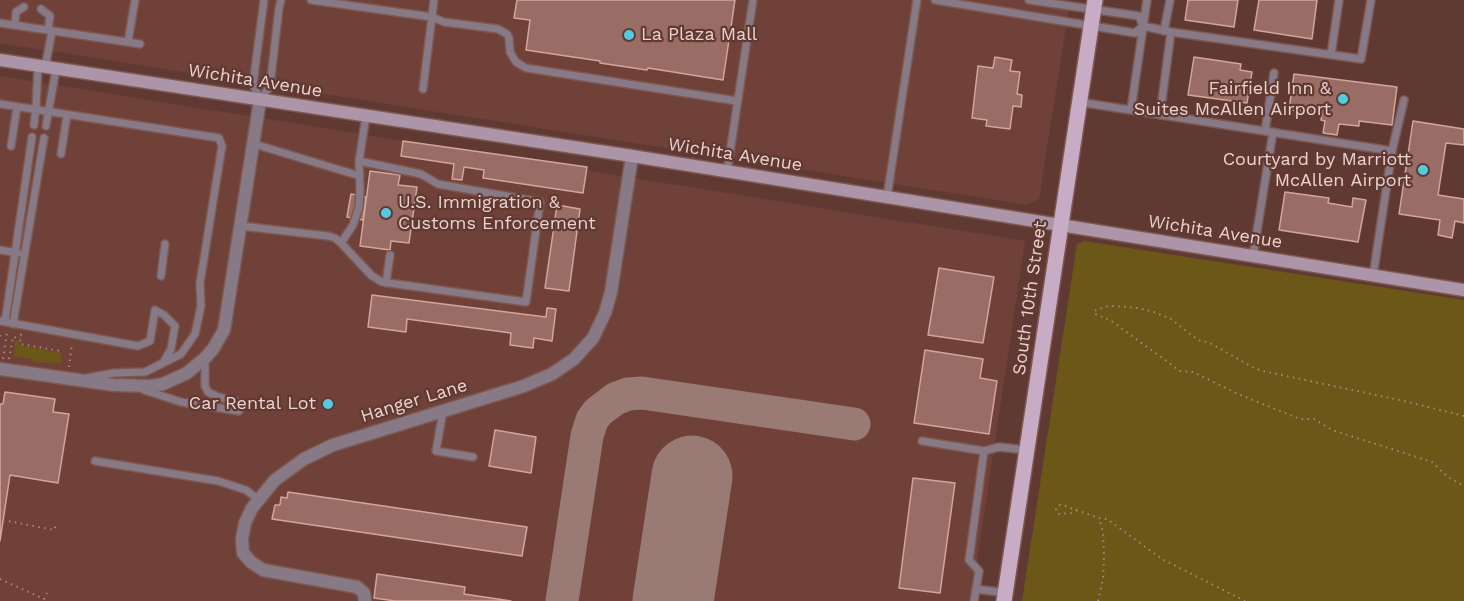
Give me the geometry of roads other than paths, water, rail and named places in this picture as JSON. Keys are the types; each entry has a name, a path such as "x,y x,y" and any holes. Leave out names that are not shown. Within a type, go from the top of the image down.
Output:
{"main road":[{"name":"South 10th Street","path":"1005,597 1093,12"},
{"name":"Wichita Avenue","path":"0,60 632,156 1464,290"}],"street":[{"path":"0,369 114,385 151,386 163,384 187,373 205,359 224,330 261,100"},
{"name":"Hanger Lane","path":"365,601 364,593 357,587 263,570 252,562 243,553 242,538 245,523 252,508 275,480 304,459 333,445 524,386 552,374 574,359 593,338 605,313 632,156"}],"lane":[{"path":"128,42 135,0"},
{"path":"261,100 253,84 264,0"},
{"path":"261,100 270,86 281,0"},
{"path":"311,0 498,29 509,38 512,57 520,66 526,68 737,101"},
{"path":"423,89 434,0"},
{"path":"726,172 753,0"},
{"path":"887,197 917,0"},
{"path":"934,0 1139,16 1143,26"},
{"path":"1029,0 1093,12 1135,33 1143,26"},
{"path":"1131,110 1147,0"},
{"path":"1160,115 1170,0"},
{"path":"1331,55 1339,0"},
{"path":"1143,26 1361,59 1371,0"},
{"path":"15,25 16,12 24,7"},
{"path":"34,125 46,68 50,30 50,16 41,9"},
{"path":"0,23 140,44"},
{"path":"46,68 48,112 46,126"},
{"path":"1253,256 1274,73"},
{"path":"1373,276 1392,151 1404,100"},
{"path":"1079,102 1392,151"},
{"path":"0,104 219,138 222,146 200,283 201,306 195,334 181,354 145,372 114,373 76,380"},
{"path":"11,146 17,107"},
{"path":"61,154 67,115"},
{"path":"341,243 353,225 359,207 359,161 366,116"},
{"path":"32,137 10,289 2,322 138,346 150,341 156,310 175,326 171,349 163,363"},
{"path":"13,324 44,138"},
{"path":"254,144 360,176"},
{"path":"241,226 328,236 341,243 372,276 386,283 526,302 540,202 438,184 421,174 359,161"},
{"path":"20,220 30,222"},
{"path":"160,276 165,244"},
{"path":"0,250 25,253"},
{"path":"386,283 390,255"},
{"path":"10,289 19,291"},
{"path":"130,385 181,402 240,407 208,392 205,386 205,359"},
{"path":"443,411 436,451 473,457"},
{"path":"922,441 984,451 999,447 1027,450"},
{"path":"974,601 979,571 969,560 984,451"},
{"path":"95,461 218,481 246,490 259,500"},
{"path":"976,589 1005,597"}],"place":[{"name":"La Plaza Mall","path":"629,35"},
{"name":"Fairfield Inn & Suites McAllen Airport","path":"1343,99"},
{"name":"Courtyard by Marriott McAllen Airport","path":"1423,170"},
{"name":"U.S. Immigration & Customs Enforcement","path":"386,213"},
{"name":"Car Rental Lot","path":"328,404"}]}
